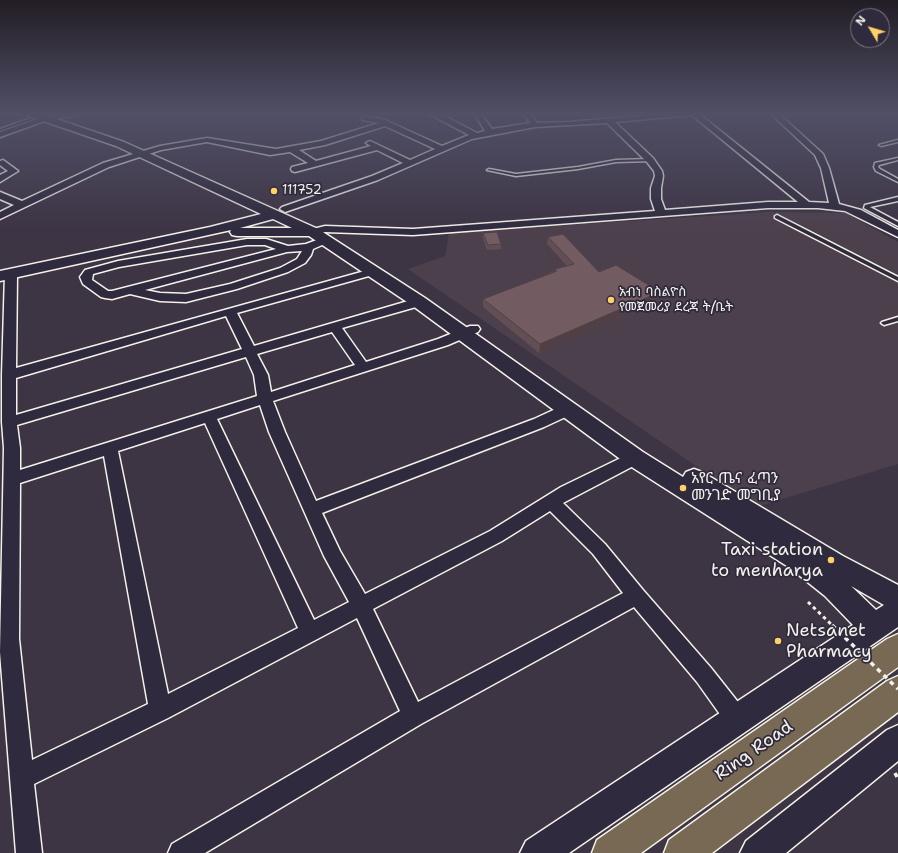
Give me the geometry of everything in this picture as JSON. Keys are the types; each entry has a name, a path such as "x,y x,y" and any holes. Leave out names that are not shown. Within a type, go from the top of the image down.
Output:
{"highway":[{"name":"Ring Road","path":"610,853 898,649"},
{"path":"682,853 898,692"}],"street":[{"path":"0,216 72,180 106,165 143,153"},
{"path":"147,153 238,197 280,212"},
{"path":"147,153 280,212 468,332 567,410 635,458 799,560 834,588 886,619 538,853"},
{"path":"298,153 315,164"},
{"path":"295,169 356,153"},
{"path":"390,153 410,163"},
{"path":"29,853 23,777 4,640 11,479 6,450 10,422 6,274 211,232 280,212 375,178 431,153"},
{"path":"642,153 650,160 659,174 656,188 656,199 661,213"},
{"path":"743,153 807,205"},
{"path":"818,153 825,168 834,205"},
{"path":"0,179 14,171 3,162"},
{"path":"0,195 22,205"},
{"path":"211,232 228,217 238,197"},
{"path":"211,232 318,237 413,232 768,205 834,205 858,212 898,234"},
{"path":"287,249 266,242 247,242 118,264 89,272 86,276 87,282 105,294 130,291 287,249 318,237"},
{"path":"130,291 160,297 186,298 233,288 284,270 301,261 318,237"},
{"path":"318,237 468,332 653,453 834,564 898,599"},
{"path":"9,375 230,311 372,272"},
{"path":"10,422 251,353 419,302"},
{"path":"230,311 261,376 265,399 277,432 312,510 333,556 361,605 413,716"},
{"path":"336,327 363,368"},
{"path":"11,479 363,368 443,342 468,332"},
{"path":"312,510 567,410"},
{"path":"209,417 310,632"},
{"path":"110,448 160,710"},
{"path":"23,777 160,710 496,536 567,492 635,458"},
{"path":"552,502 599,550 636,596 704,675 737,719"},
{"path":"181,853 206,846 413,716 636,596"},
{"path":"758,853 898,742"}],"lane":[{"path":"898,159 877,164 876,167 878,170 898,181"},
{"path":"489,170 516,175 578,168 616,161 650,160"},
{"path":"898,198 867,206 867,208 898,224"},
{"path":"777,217 898,279"},
{"path":"884,323 898,319"}],"path":[{"path":"808,602 898,688"},
{"path":"898,770 894,774 898,779"}],"shaded area":[{"path":"768,212 846,213 898,242 898,464 756,507 408,269 445,256 449,233"}],"building":[{"path":"497,232 501,244 488,245 483,233"},
{"path":"563,234 599,272 616,265 660,292 540,344 483,299 557,271 555,269 574,264 548,237"}],"place":[{"name":"111752","path":"274,191"},
{"name":"አብነ ባስልዮስ የመጀመሪያ ደረጃ ት/ቤት","path":"611,300"},
{"name":"አየር ጤና ፈጣን መንገድ መግቢያ","path":"683,488"},
{"name":"Taxi station to menharya","path":"831,560"},
{"name":"Netsanet Pharmacy","path":"778,641"}]}
